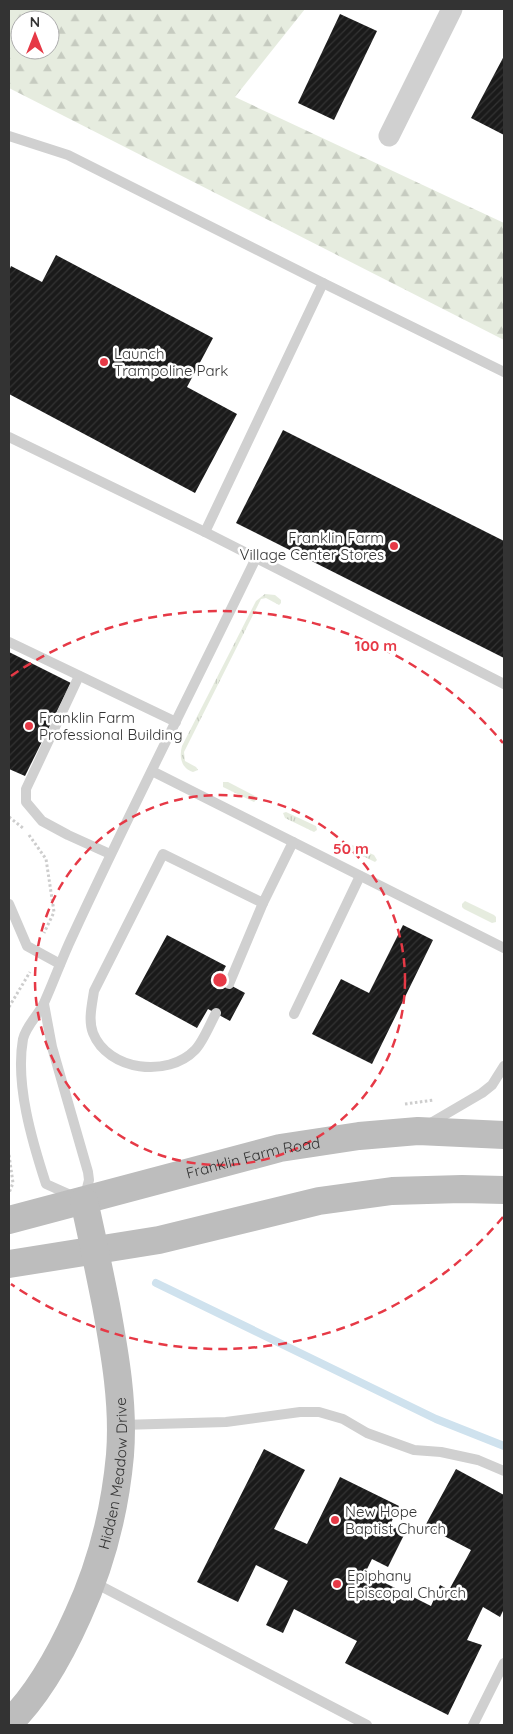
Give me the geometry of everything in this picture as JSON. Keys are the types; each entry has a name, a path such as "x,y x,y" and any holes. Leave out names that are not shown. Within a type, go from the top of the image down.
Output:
{"main road":[{"name":"Franklin Farm Road","path":"9,1220 280,1148 360,1136 418,1131 504,1135"},
{"path":"9,1264 159,1240 320,1201 392,1191 504,1190"},
{"name":"Hidden Meadow Drive","path":"9,1723 40,1685 68,1639 92,1581 106,1538 116,1488 120,1454 120,1425 115,1352 96,1250 84,1201"}],"street":[{"path":"389,136 452,9"}],"lane":[{"path":"9,136 68,155 504,372"},
{"path":"205,532 323,283"},
{"path":"9,437 205,532 504,684"},
{"path":"44,1004 52,1047 88,1172 89,1180 84,1201 46,1184 26,1111 22,1071 23,1037 44,1004 110,854 256,558"},
{"path":"9,642 176,722"},
{"path":"79,676 26,789 26,802 42,821 110,854"},
{"path":"152,771 504,948"},
{"path":"228,984 263,903 293,842"},
{"path":"216,1013 196,1050 182,1060 168,1065 152,1067 125,1063 112,1057 100,1046 93,1032 90,1013 94,992 163,854 263,903"},
{"path":"294,1014 360,876"},
{"path":"9,904 26,946 60,964"},
{"path":"418,1131 482,1094 492,1085 504,1066"},
{"path":"120,1425 226,1422 300,1412 319,1412 343,1419 367,1433 414,1450 441,1452 478,1460 504,1470"},
{"path":"92,1581 367,1725"},
{"path":"473,1725 504,1663"}],"path":[{"path":"9,817 25,830 46,859 54,912 44,933"},
{"path":"9,1006 30,972"},
{"path":"9,1155 13,1183 9,1193"}],"green space":[{"path":"9,9 305,9 235,97 504,223 504,340 9,88"},
{"path":"265,594 275,595 281,600 281,603 279,605 266,598 261,599 184,752 185,761 198,770 193,772 183,765 182,746 256,601"},
{"path":"223,782 228,782 257,797 257,799 254,802 223,787"},
{"path":"286,812 316,826 317,830 314,832 285,818 283,813"},
{"path":"345,842 374,855 377,860 375,862 344,847 342,844"},
{"path":"465,901 494,915 496,922 492,923 464,909 462,904"}],"building":[{"path":"340,14 377,31 334,120 298,103"},
{"path":"504,56 504,135 471,118"},
{"name":"Launch Trampoline Park","path":"56,255 213,338 187,387 237,414 195,493 9,394 9,271 11,266 42,282"},
{"name":"Franklin Farm Village Center Stores","path":"283,430 504,541 504,658 236,523"},
{"name":"Franklin Farm Professional Building","path":"9,652 71,683 25,776 9,769"},
{"path":"403,925 433,940 372,1064 312,1034 341,979 369,993"},
{"path":"167,935 226,966 219,979 245,993 230,1021 208,1009 197,1028 135,994"},
{"name":"Epiphany Episcopal Church","path":"264,1449 305,1470 274,1529 307,1544 340,1477 399,1506 390,1525 405,1533 388,1567 372,1559 365,1573 431,1606 440,1585 449,1590 471,1550 425,1526 456,1469 504,1495 504,1609 500,1617 483,1607 467,1640 482,1645 448,1715 345,1663 357,1641 294,1609 283,1633 266,1625 288,1581 256,1565 238,1602 197,1582"}],"waterway":[{"path":"156,1283 436,1419 504,1446"}],"place":[{"name":"Launch Trampoline Park","path":"104,362"},
{"name":"Franklin Farm Village Center Stores","path":"394,546"},
{"name":"Franklin Farm Professional Building","path":"29,726"},
{"name":"New Hope Baptist Church","path":"335,1520"},
{"name":"Epiphany Episcopal Church","path":"337,1584"}]}
